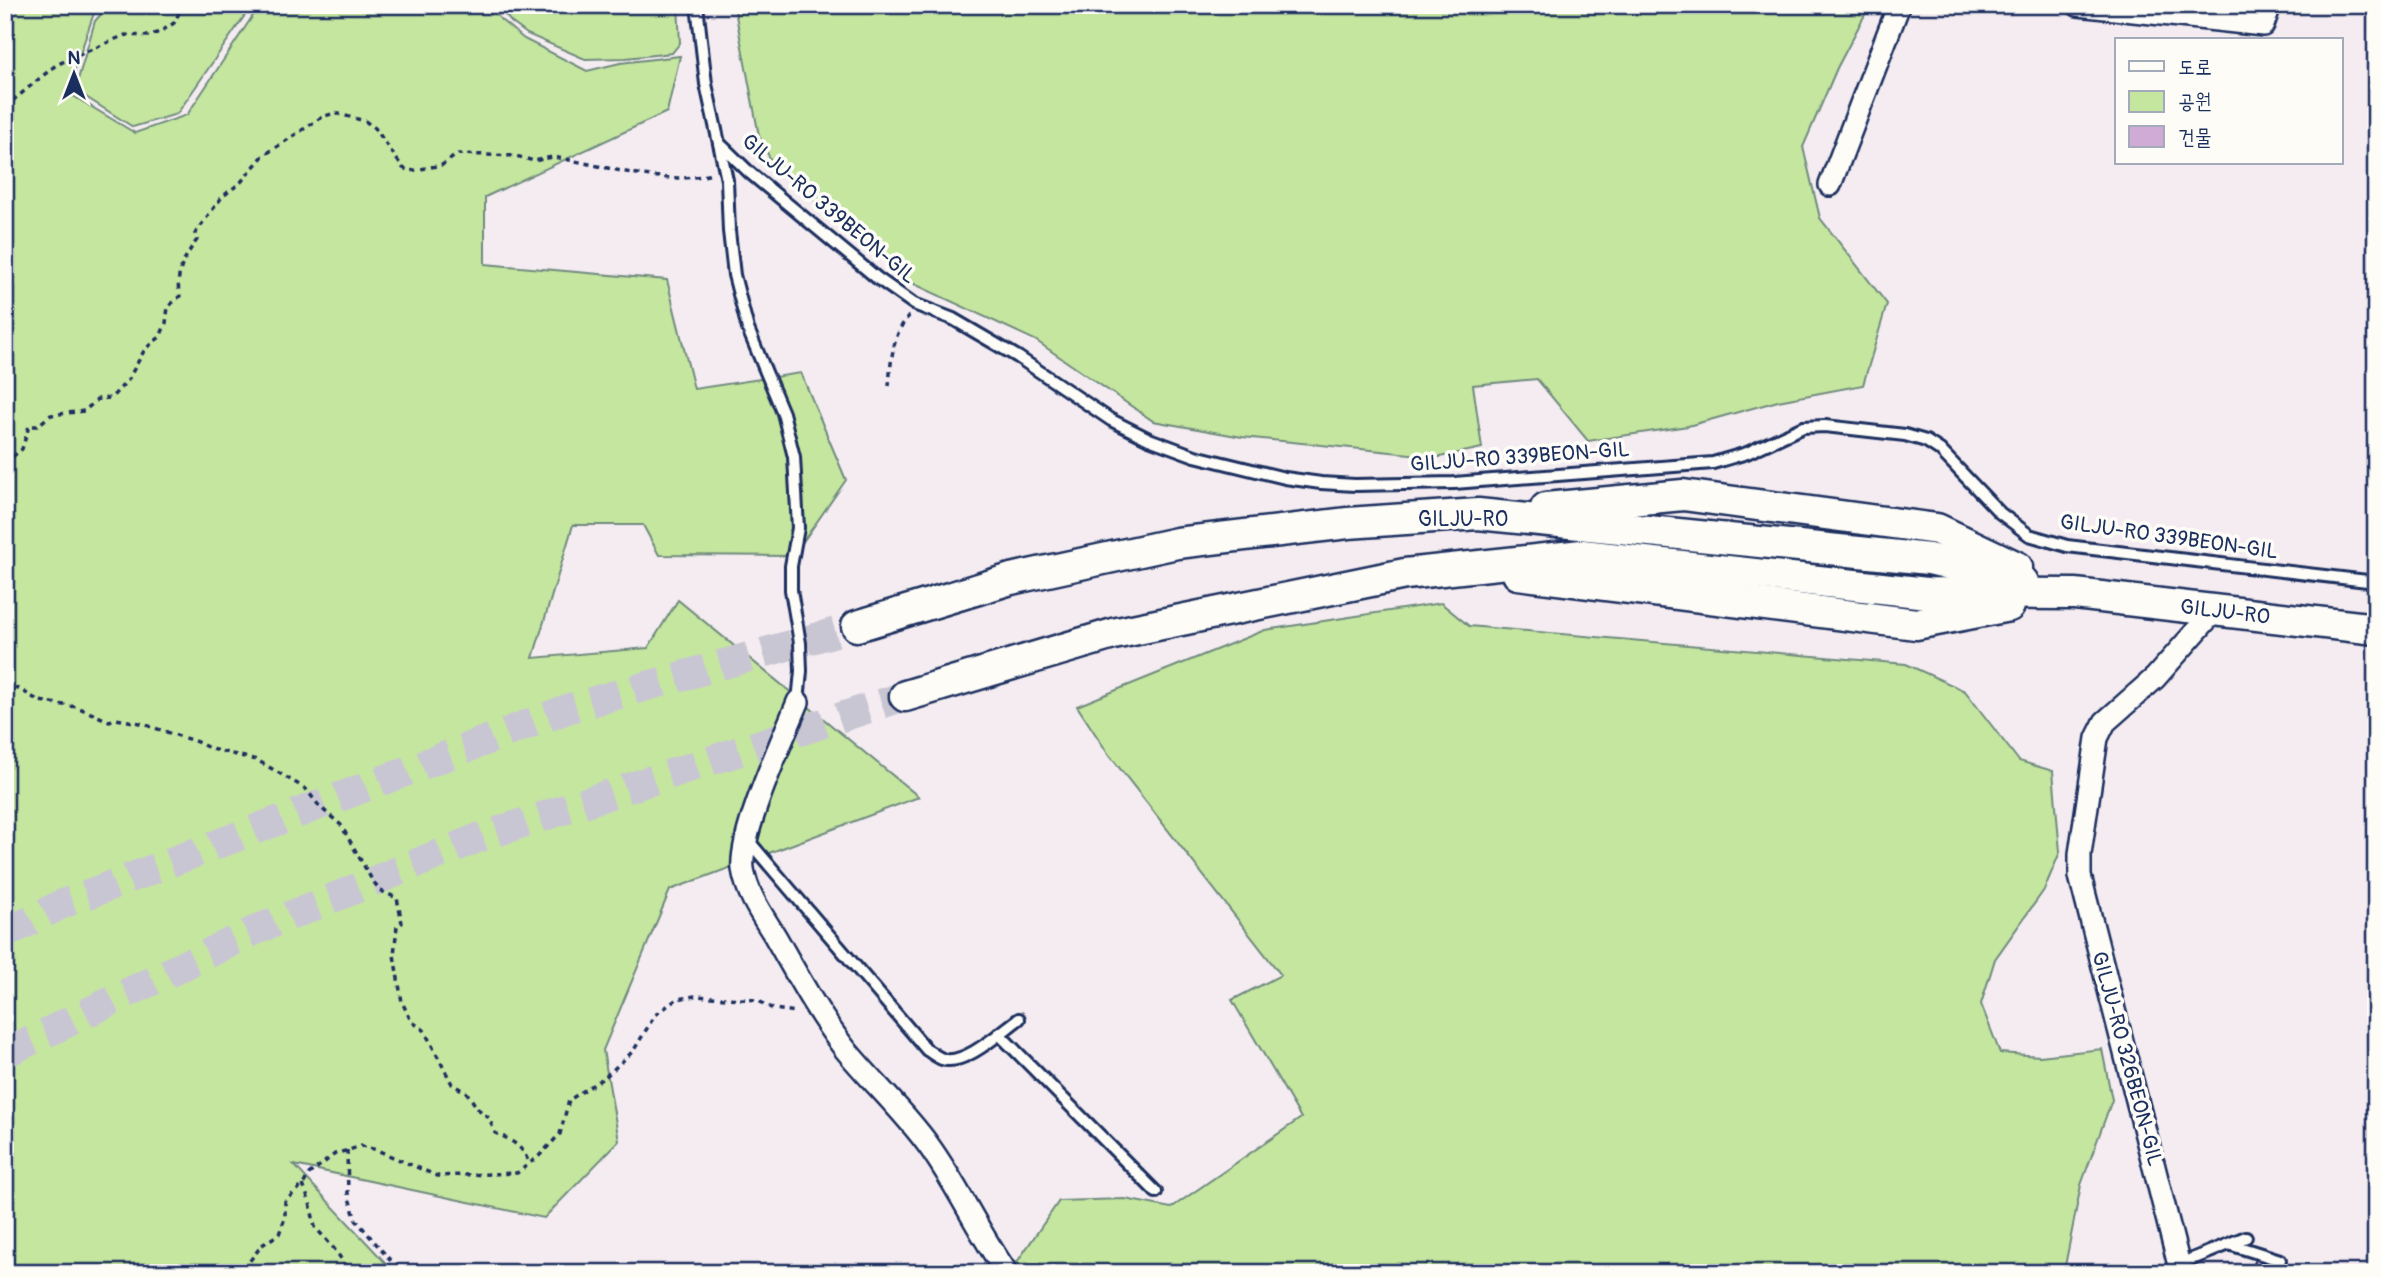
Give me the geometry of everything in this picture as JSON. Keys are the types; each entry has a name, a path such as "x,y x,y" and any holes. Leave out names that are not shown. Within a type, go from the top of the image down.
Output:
{"main road":[{"path":"1478,514 1683,495 1937,529 2075,594"},
{"name":"GILJU-RO","path":"857,626 1011,579 1177,543 1349,523 1478,514 1929,559 2075,594 2376,629"},
{"path":"905,696 1113,634 1405,574 1467,567 1916,624 2075,594"}],"street":[{"path":"1830,185 1899,5"},
{"path":"2078,5 2267,15"},
{"name":"GILJU-RO 326BEON-GIL","path":"2180,1268 2080,876 2080,854 2095,747 2105,722 2155,678 2215,610"},
{"path":"798,702 761,794 747,839 743,867 750,894 816,1009 846,1049 911,1121 945,1168 992,1252 1007,1273"}],"lane":[{"path":"697,5 706,84 724,169 733,264 739,296 748,329 783,413 794,457 798,528 791,566 800,643 798,702"},
{"name":"GILJU-RO 339BEON-GIL","path":"719,143 750,173 877,278 914,304 953,319 1007,350 1111,420 1149,439 1195,456 1284,478 1321,484 1454,483 1713,463 1747,453 1803,427 1825,426 1926,440 1940,450 2000,513 2029,535 2067,547 2376,582"},
{"path":"747,839 927,1050 943,1060 957,1060 970,1054 1019,1018"},
{"path":"999,1034 1156,1192"},
{"path":"2180,1268 2246,1237"},
{"path":"2229,1244 2280,1260"}],"path":[{"path":"5,107 55,65 125,35 148,36 160,32 174,23 183,5"},
{"path":"5,463 22,449 29,426 37,426 51,415 84,411 98,399 111,398 128,380 145,349 160,338 168,307 180,296 178,291 183,258 197,240 195,234 198,229 222,197 242,182 263,156 322,117 335,113 365,121 375,128 403,168 410,170 442,165 458,154 516,156 534,161 552,157 666,177 695,178 724,169"},
{"path":"889,386 891,359 899,329 908,317 926,309"},
{"path":"5,684 38,701 77,706 109,721 116,719 140,723 197,742 211,750 257,760 306,789 320,807 341,825 381,891 397,898 402,923 397,926 394,955 402,1002 411,1021 424,1030 452,1084 467,1093 478,1109 489,1118 495,1133 511,1139 526,1153 529,1164"},
{"path":"215,1273 242,1271 262,1245 279,1234 285,1218 285,1202 303,1185 309,1174 335,1154 362,1146 437,1176 517,1173 560,1133 569,1100 605,1077 634,1050 655,1015 677,999 695,996 757,1000 773,1009 794,1013 816,1009"},
{"path":"348,1150 348,1195 356,1220 401,1273"},
{"path":"303,1185 315,1227 336,1251 345,1265 345,1273"}],"green space":[{"path":"5,5 101,5 94,13 67,92 135,133 187,115 260,5 489,5 501,20 524,39 587,71 620,63 680,56 667,112 485,197 485,264 667,280 694,389 801,373 846,480 793,556 659,555 643,525 573,525 533,658 648,648 678,600 919,797 670,890 603,1050 619,1141 544,1218 294,1165 395,1273 5,1273"},
{"path":"109,5 252,5 177,114 133,127 75,90 95,21"},
{"path":"497,5 678,5 680,43 672,53 585,59 527,34 511,22"},
{"path":"734,5 1870,5 1837,68 1803,147 1820,218 1887,304 1863,385 1778,401 1688,426 1588,441 1537,379 1473,385 1482,448 1440,457 1242,437 1153,421 1035,340 914,284 837,218 776,171 759,136"},
{"path":"1441,603 1469,626 1906,664 1965,691 2019,761 2053,771 2060,852 2044,890 1995,959 1981,1004 2000,1053 2040,1056 2102,1049 2112,1100 2081,1185 2065,1266 2060,1273 1022,1273 1015,1265 1059,1201 1125,1199 1171,1208 1301,1118 1232,1000 1281,975 1107,752 1077,706 1265,630"}],"building":[{"path":"2255,1259 2287,1273 2249,1273"}],"tunnel":[{"path":"5,934 60,905 570,708 857,626"},
{"path":"5,1053 258,929 478,838 905,696"}]}
